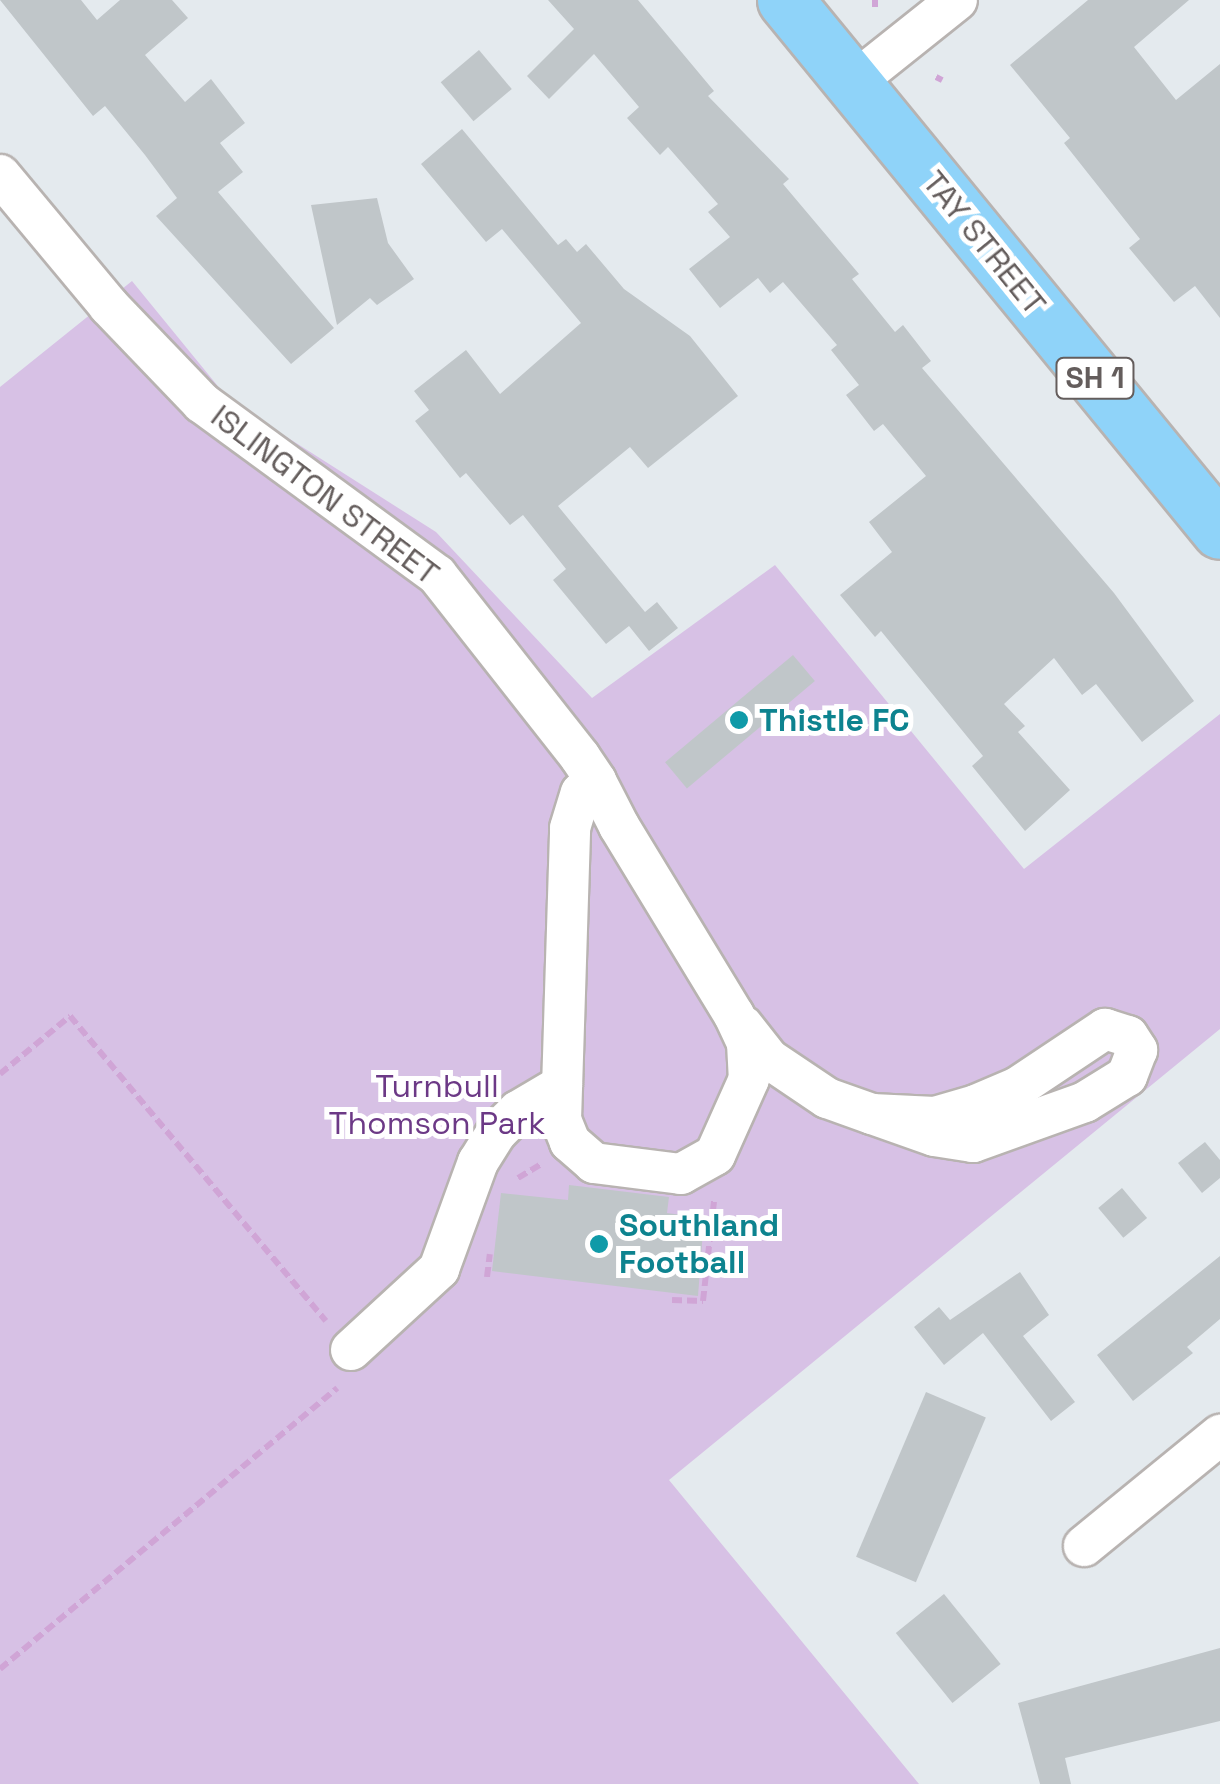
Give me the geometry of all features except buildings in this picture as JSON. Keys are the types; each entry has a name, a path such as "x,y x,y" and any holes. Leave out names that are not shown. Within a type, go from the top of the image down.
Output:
{"highway":[{"name":"TAY STREET","path":"786,0 1215,514"}],"street":[{"path":"853,84 957,0"},
{"name":"ISLINGTON STREET","path":"0,175 109,306 202,403 437,575 596,780 734,1015 751,1066 715,1154"},
{"path":"596,780 581,793 570,828 561,1120 570,1142 594,1163 680,1174 715,1154"},
{"path":"734,1015 769,1059 827,1098 872,1114 934,1136 974,1142 1085,1102 1127,1076 1137,1050 1128,1036 1105,1029 1018,1087 976,1104 935,1117 872,1114"},
{"path":"350,1350 439,1269 466,1190 496,1133 518,1110 562,1085"},
{"path":"1084,1546 1220,1435"}],"path":[{"path":"0,1074 70,1016 363,1365 0,1669"},
{"path":"514,1181 570,1142"},
{"path":"672,1300 703,1301 715,1154"},
{"path":"487,1278 492,1240"}],"green space":[{"name":"Turnbull Thomson Park","path":"132,281 230,401 436,532 592,698 775,565 1024,869 1220,714 1220,1029 669,1480 919,1784 0,1784 0,387"}],"place":[{"name":"Thistle FC","path":"739,720"},
{"name":"Southland Football","path":"599,1244"}]}
